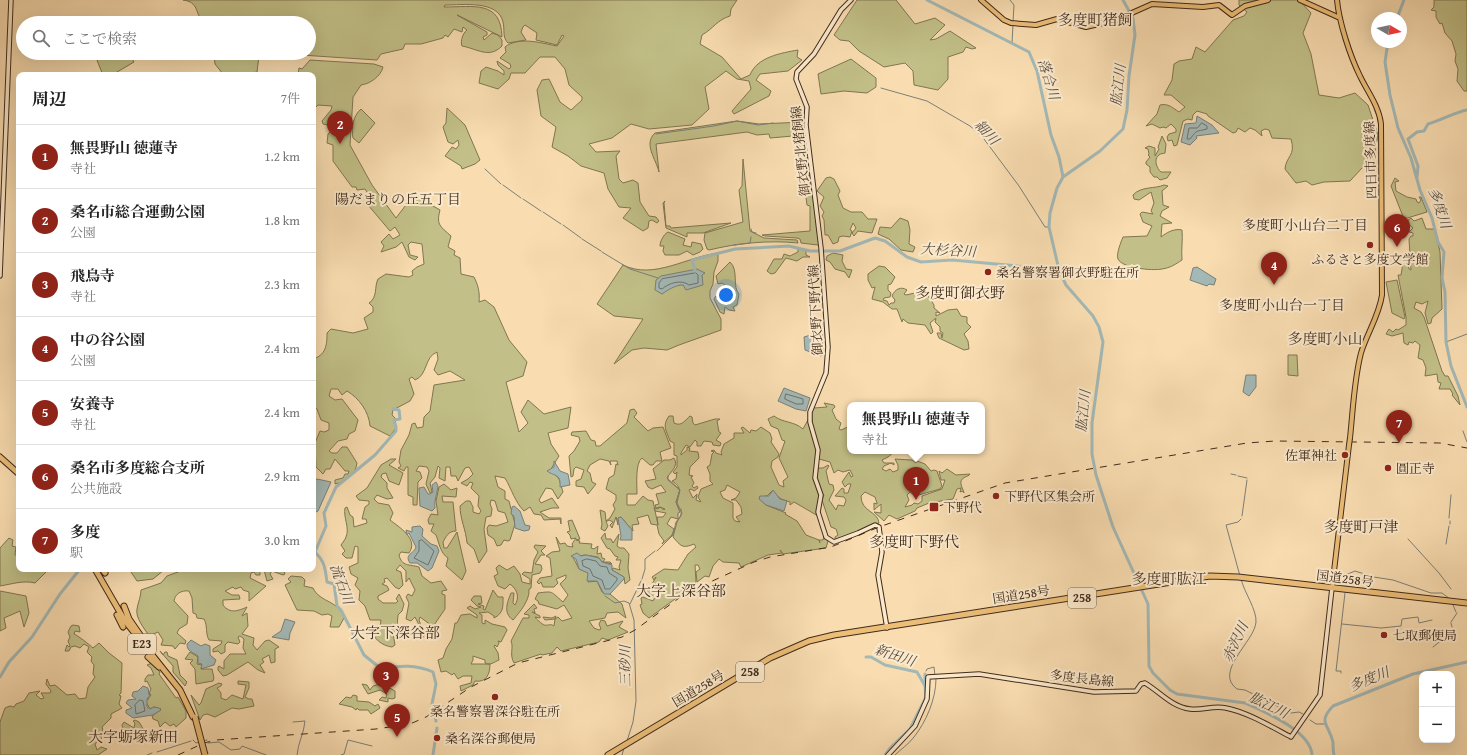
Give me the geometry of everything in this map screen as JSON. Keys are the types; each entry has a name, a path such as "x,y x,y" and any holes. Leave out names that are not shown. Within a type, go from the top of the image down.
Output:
{"highway":[{"path":"0,458 16,473"},
{"name":"E23","path":"101,572 109,596 131,631 180,690 194,717"},
{"name":"E23","path":"101,572 126,620 182,689 194,717 204,755"},
{"name":"国道258号","path":"608,755 787,652 829,638 1196,578 1240,578 1467,604"},
{"path":"109,596 123,626"},
{"path":"124,606 129,619 153,653"},
{"path":"148,658 166,673 180,690"},
{"name":"国道258号","path":"612,755 625,746"}],"main road":[{"path":"0,276 11,0"},
{"name":"御衣野北猪飼線","path":"821,248 806,125 807,107 796,76 798,69 814,54 841,10 851,0"},
{"path":"981,0 1004,20 1013,23 1036,25 1057,19 1086,27 1116,20 1152,4 1203,7 1219,5 1232,15 1245,6 1268,0"},
{"path":"1300,0 1340,18"},
{"name":"四日市多度線","path":"1332,589 1358,364 1382,295 1381,124 1378,111 1357,70 1340,18 1337,0"},
{"path":"0,233 6,122"},
{"name":"御衣野下野代線","path":"821,248 828,359 826,373 810,408 810,418 818,450 815,478 821,495 818,512 826,537 834,542 875,525 878,526 882,546 878,575 887,628"},
{"name":"多度長島線","path":"888,755 915,726 927,699 928,678 980,674 1097,692 1136,691 1141,684 1145,684 1176,705 1190,709 1204,710 1210,706 1227,708 1292,736 1320,695 1332,589"}],"shaded area":[{"path":"183,0 737,0 731,9 730,16 719,22 702,35 700,44 722,57 741,79 750,75 758,64 777,54 798,50 797,57 802,60 788,71 760,74 756,80 771,91 769,96 734,114 732,111 751,89 749,81 737,79 726,71 705,87 709,109 692,125 649,129 631,124 612,138 589,144 596,152 620,151 616,156 619,179 623,183 633,180 638,183 640,202 649,216 656,217 659,221 657,223 652,220 649,221 648,228 643,231 623,218 631,208 619,207 608,189 604,173 581,166 568,156 552,147 556,127 541,116 537,90 542,80 549,79 560,102 571,110 582,100 582,97 569,85 565,69 555,57 540,57 525,73 511,73 509,79 498,89 479,83 481,71 486,67 498,71 504,75 504,71 498,65 497,61 509,69 511,67 510,64 500,58 506,52 505,47 523,41 557,46 564,36 562,35 557,45 536,40 537,33 525,25 521,32 526,40 508,43 504,36 503,22 500,15 494,10 479,5 445,5 444,7 466,6 484,8 491,11 497,17 500,25 502,37 498,35 502,40 502,46 493,52 488,53 462,46 462,37 467,30 463,27 462,32 454,29 448,37 445,35 443,38 421,44 405,44 403,49 381,54 377,60 316,56 316,16 199,16 196,8 188,1","holes":["457,15 498,35 492,33 484,40 483,37 487,35 487,32"]},
{"path":"857,0 896,0 915,24 935,18 945,25 930,40 936,39 950,31 976,48 972,49 966,47 963,52 948,57 948,79 938,90 914,85 913,71 905,63 884,67 859,51 849,41 840,40 834,35"},
{"path":"1239,0 1299,0 1311,13 1303,33 1311,54 1319,95 1339,98 1355,93 1368,105 1378,135 1373,163 1362,168 1350,181 1324,182 1312,185 1306,181 1296,183 1285,169 1287,161 1292,153 1291,139 1272,138 1269,130 1265,129 1261,131 1262,136 1250,128 1245,132 1238,128 1236,132 1233,133 1207,114 1197,111 1193,115 1192,120 1188,119 1183,121 1177,145 1174,146 1172,140 1168,141 1167,137 1169,134 1176,132 1176,129 1171,124 1166,128 1160,128 1152,124 1146,126 1157,114 1160,105 1168,105 1179,112 1185,107 1171,95 1164,95 1172,80 1174,64 1179,61 1192,59 1196,47 1205,52 1233,20 1244,16 1247,12 1239,5"},
{"path":"1434,0 1467,0 1467,91 1464,91 1457,81 1458,69 1455,61 1456,54 1452,41 1445,33 1442,23 1440,24 1436,17 1436,11 1431,10 1434,7"},
{"path":"851,59 876,78 876,87 867,93 844,91 821,94 818,74"},
{"path":"97,60 133,60 134,62 117,72 102,72"},
{"path":"215,60 258,60 257,72 221,72 215,64"},
{"path":"310,60 374,64 383,67 375,79 361,85 353,97 350,145 372,185 396,218 409,201 419,198 440,210 438,219 440,225 451,236 448,247 455,251 454,255 460,258 461,274 474,277 477,283 479,302 485,300 494,307 509,340 527,362 523,376 506,382 519,432 528,423 521,412 528,400 544,414 571,407 568,428 548,433 551,444 559,456 551,469 559,479 563,492 558,499 552,489 546,488 539,500 541,503 552,498 559,508 552,508 540,512 549,518 561,518 561,524 560,519 544,520 541,515 534,514 530,507 524,511 516,500 505,478 495,476 498,487 505,491 505,499 509,501 515,524 510,540 504,540 501,545 497,546 494,539 488,535 487,528 489,525 496,526 508,522 505,513 498,511 495,501 491,500 491,516 486,517 484,529 487,551 479,563 474,549 467,543 460,511 460,506 466,501 470,501 473,507 473,512 479,514 481,511 478,506 479,496 471,488 473,483 470,482 467,486 461,483 473,474 469,467 465,468 458,481 456,476 451,476 450,467 446,467 445,481 439,478 440,468 438,466 435,477 430,483 432,492 430,493 426,484 429,471 427,467 419,466 416,471 420,472 422,478 418,482 417,505 413,505 413,497 408,495 408,467 406,467 404,471 398,468 401,466 399,462 401,450 409,435 412,424 415,423 417,428 423,427 424,417 430,411 434,385 465,380 450,371 438,375 434,370 438,359 437,352 430,358 419,378 415,380 412,377 409,379 414,394 410,401 393,410 392,415 397,420 394,423 396,428 390,436 370,426 368,416 363,406 351,394 347,391 342,395 338,389 331,389 329,396 335,400 342,399 358,420 355,431 349,434 347,439 338,441 329,451 332,453 337,453 342,447 347,447 357,463 355,471 349,477 335,484 335,480 343,478 349,471 345,471 335,459 330,469 326,469 323,474 316,467 316,441 320,431 324,432 329,430 329,423 321,420 316,408 316,358 321,355 325,349 327,333 331,329 353,333 368,329 364,318 373,312 373,307 369,303 374,298 378,279 386,274 409,277 413,275 412,271 424,264 422,244 411,242 408,245 410,255 418,257 415,260 409,257 402,242 396,247 381,252 384,246 381,242 389,234 393,239 400,235 395,227 390,231 368,205 373,201 365,189 357,190 356,187 352,187 333,161 333,145 327,143 328,134 332,130 332,126 323,124 322,121 331,110 332,106 318,105 316,107 316,72 298,72 299,68 302,69"},
{"path":"447,108 465,125 480,160 475,164 462,169 461,166 445,156 452,147 456,149 459,145 458,140 453,144 448,142 443,127 446,123"},
{"path":"361,109 375,123 359,143 353,138 352,130 354,119"},
{"path":"737,121 759,124 804,122 805,135 799,130 806,137 810,174 808,173 800,146 793,136 770,138 769,134 757,135 747,132 656,144 659,172 650,147 650,142 655,133"},
{"path":"1162,136 1166,144 1165,153 1160,154 1157,157 1156,164 1161,172 1171,172 1167,178 1160,180 1157,177 1154,177 1150,172 1150,167 1146,164 1150,157 1148,155 1148,149 1145,148 1149,146 1155,148 1155,156 1159,149 1158,147"},
{"path":"801,157 807,175 811,176 818,245 801,243 800,239 797,238 762,235 810,231 810,206 807,205"},
{"path":"743,159 750,231 764,238 797,240 798,243 754,243 709,250 707,249 704,240 705,233 743,222 739,190 742,186"},
{"path":"830,177 834,179 840,191 838,195 843,208 851,212 862,212 868,219 877,219 872,233 858,231 854,236 852,233 856,228 853,223 850,230 852,231 850,237 839,237 838,242 833,244 828,235 825,235 824,220 822,216 824,212 820,206 824,197 817,191 826,178"},
{"path":"1395,178 1399,181 1395,182 1396,191 1407,197 1416,199 1419,203 1421,200 1419,197 1421,197 1427,212 1404,219 1391,186"},
{"path":"1164,185 1168,186 1162,191 1163,205 1169,207 1162,211 1160,216 1172,223 1162,224 1161,237 1173,230 1182,230 1182,260 1170,267 1157,270 1125,265 1118,259 1119,248 1123,237 1147,236 1152,226 1143,222 1140,214 1142,212 1153,214 1151,211 1154,203 1151,192 1139,200 1134,199 1133,195 1140,190"},
{"path":"665,201 666,226 670,226 671,228 731,223 703,233 687,233 687,237 666,228 663,203"},
{"path":"900,218 908,221 910,230 909,244 915,247 913,252 901,250 889,239 878,234 880,227 891,228"},
{"path":"1411,218 1414,221 1422,218 1426,229 1435,229 1440,252 1442,309 1432,318 1431,323 1428,324 1425,313 1428,301 1422,304 1416,302 1414,308 1421,312 1424,317 1442,371 1445,376 1448,376 1458,396 1460,405 1452,395 1453,394 1450,389 1439,389 1441,383 1438,382 1437,374 1425,376 1426,368 1423,360 1418,358 1420,345 1415,341 1413,343 1409,342 1408,345 1404,343 1403,333 1392,336 1386,334 1389,329 1393,332 1396,329 1398,330 1406,325 1406,317 1398,275 1401,275 1404,257 1406,257 1409,269 1411,270 1409,239 1413,236 1413,233 1409,232 1413,228 1408,224 1408,220"},
{"path":"668,232 685,239 683,245 691,247 692,242 701,244 703,249 693,255 687,251 679,255 665,255 663,251 664,246 660,246 660,244 661,240"},
{"path":"798,248 806,251 806,255 810,257 803,257 797,261 786,258 775,273 771,274 767,271 774,259 782,259 784,254 790,256 798,252"},
{"path":"718,253 718,261 714,272 710,298 721,319 721,330 667,350 644,348 632,350 614,364 643,319 614,316 597,304 623,265 635,269 658,269"},
{"path":"833,253 843,255 842,261 846,269 852,270 849,278 845,272 835,269 830,262 826,260 827,256"},
{"path":"730,262 733,265 736,287 739,294 737,305 733,307 735,311 729,310 725,307 724,314 720,312 714,299 716,296 723,298 726,296 726,286 722,283 718,284 716,276"},
{"path":"879,266 885,267 895,277 891,284 888,285 888,290 891,293 890,297 884,298 883,300 887,301 889,305 894,303 895,300 892,296 893,294 896,290 903,288 907,290 904,294 906,295 919,292 927,294 934,305 934,308 940,313 936,312 936,316 948,310 957,309 961,316 967,317 967,323 971,327 964,334 968,341 969,349 964,350 939,338 937,333 941,333 942,338 943,333 940,331 940,327 935,322 936,318 930,323 933,332 931,334 925,325 908,323 903,319 902,322 897,309 892,309 883,302 872,299 875,287 872,288 868,280 868,274"},
{"path":"1397,280 1405,317 1404,319 1392,313 1386,282"},
{"path":"1288,355 1297,355 1298,376 1288,375"},
{"path":"824,403 834,405 835,407 832,410 836,419 841,423 839,429 841,430 847,427 847,454 892,454 882,460 884,463 891,463 884,466 882,469 886,471 890,469 893,472 898,470 898,465 895,459 912,460 916,463 917,461 925,464 931,471 937,471 942,486 940,489 915,496 910,492 907,495 909,500 905,507 914,503 918,504 922,501 922,496 942,489 945,480 941,480 939,471 942,473 947,469 956,475 970,474 961,480 964,493 963,491 960,492 961,488 957,489 953,499 929,503 897,519 889,515 884,521 874,512 881,513 881,504 874,510 874,503 877,504 875,497 865,492 861,496 862,501 866,508 876,516 879,523 835,540 835,537 838,535 836,529 831,527 822,500 824,495 822,495 816,481 818,468 829,466 826,471 829,484 833,485 834,490 829,500 836,510 838,505 844,506 846,500 844,497 835,496 842,488 844,489 844,493 848,493 851,484 848,484 845,487 842,482 849,472 851,477 853,476 850,470 843,472 838,470 834,473 830,462 819,459 811,413 812,406 814,408 827,407"},
{"path":"634,409 637,413 634,417 648,431 653,428 663,427 671,448 660,452 662,461 656,461 653,465 650,465 642,458 638,464 637,494 627,494 627,505 635,505 643,496 648,500 653,501 654,508 658,509 660,507 656,508 655,505 659,504 656,494 666,492 661,485 652,489 648,487 645,481 656,479 653,469 664,460 674,458 676,464 667,478 680,490 676,502 680,512 678,513 678,519 671,517 667,524 674,529 672,535 662,544 664,541 659,534 657,525 651,524 648,515 637,518 639,524 632,525 633,531 621,517 618,518 618,525 616,517 612,528 610,525 613,522 609,520 606,522 608,526 605,531 601,529 602,524 600,510 605,512 606,521 610,518 615,509 613,505 616,500 616,495 606,489 609,478 614,475 616,464 618,465 617,461 610,461 611,465 609,461 600,459 590,465 587,471 590,473 592,482 596,484 588,494 584,487 576,486 576,481 581,479 584,470 576,467 574,469 573,476 571,477 569,456 580,441 579,437 571,435 572,432 586,431 591,440 595,441 596,446 600,446 627,423 630,410","holes":["655,511 666,513 663,517 657,517 658,525"]},
{"path":"669,416 673,416 674,423 679,424 690,416 692,417 695,425 720,419 717,421 719,432 721,433 716,440 721,443 720,446 713,445 712,442 704,441 701,446 697,446 697,442 695,440 690,447 686,445 681,453 681,455 687,450 687,447 690,448 689,451 698,452 699,458 690,467 689,475 693,476 691,477 694,483 692,486 694,488 697,486 698,488 694,491 691,489 689,490 693,498 697,494 696,500 701,502 698,497 701,489 713,484 710,481 710,474 707,467 710,465 712,454 714,452 711,451 714,450 716,453 722,455 721,452 724,444 734,438 734,433 744,433 741,428 743,427 750,433 751,430 756,431 761,427 770,433 772,439 771,442 779,454 778,457 772,461 771,467 779,485 784,487 783,481 788,477 779,458 785,441 782,440 778,429 771,426 768,419 774,416 781,420 800,426 803,429 809,418 817,448 815,477 820,492 818,516 794,502 790,505 790,502 781,499 772,491 767,496 759,497 766,505 786,513 785,514 797,521 806,535 819,540 823,540 824,536 828,541 826,548 783,554 780,550 782,553 768,555 741,567 739,563 723,562 719,559 713,566 709,577 705,576 697,582 696,572 700,569 698,565 695,565 696,582 692,587 688,585 686,591 649,618 643,613 640,605 642,604 641,598 643,597 653,601 655,597 646,590 649,589 661,593 664,589 662,585 652,584 656,577 654,580 652,577 664,569 678,570 688,554 696,547 694,544 682,546 673,537 677,522 682,513 677,503 679,488 672,481 676,479 677,472 675,474 673,472 677,467 677,456 674,455 674,443 670,441 666,431 665,425","holes":["727,485 740,492 736,498 731,500 736,500 741,507 742,514 736,517 740,522 735,521 733,518 733,503 723,498 720,492 725,490"]},
{"path":"391,459 396,459 389,465 403,473 399,485 389,481 386,473 382,474 381,477 387,483 387,488 393,498 387,499 377,495 374,499 378,503 389,505 393,513 390,520 403,530 410,538 412,543 409,553 401,552 399,555 402,562 419,567 422,576 431,583 441,581 447,590 442,591 442,594 445,595 445,609 432,628 430,627 431,625 420,617 419,620 421,626 427,629 427,632 421,640 415,634 420,627 415,617 411,621 406,619 409,603 406,597 408,594 412,596 415,590 409,578 406,582 406,571 400,565 396,570 401,572 403,585 399,589 395,587 387,578 384,579 385,582 382,584 387,586 389,590 378,596 378,599 383,603 396,603 398,601 396,599 399,594 404,604 402,611 398,615 397,627 393,633 395,645 392,647 385,645 376,639 372,632 372,628 380,627 381,620 370,620 365,606 359,600 360,591 355,585 358,578 351,574 349,567 358,563 358,547 355,546 352,558 346,558 342,554 345,551 341,545 347,534 345,508 347,507 350,515 353,517 354,527 367,523 366,519 362,519 365,507 369,504 369,501 359,500 356,496 367,488 381,465"},
{"path":"444,484 451,490 457,488 456,497 442,496 443,502 453,502 456,531 449,533 443,542 444,548 447,548 457,532 466,571 462,580 446,566 448,558 441,550 436,535 431,531 434,524 429,524 428,520 431,514 438,515 436,501 439,487"},
{"path":"572,520 580,539 576,540 580,541 579,543 592,544 591,548 594,549 598,546 597,554 601,553 602,558 605,559 603,562 610,562 612,564 602,562 598,557 585,555 573,557 579,569 589,573 588,582 597,581 602,592 610,594 622,604 626,618 618,612 607,613 605,618 589,621 594,628 599,630 601,629 599,624 601,620 605,621 607,626 623,621 619,627 628,632 608,640 602,638 599,642 561,651 557,647 552,653 541,654 514,663 511,641 523,618 529,618 529,615 524,614 534,604 537,608 534,609 535,613 532,612 540,616 540,618 535,617 542,624 554,626 555,619 558,617 562,621 572,618 564,605 557,609 539,604 535,599 538,593 550,592 563,602 568,595 560,584 566,578 566,575 556,579 558,583 554,587 543,587 541,582 539,584 537,582 540,578 552,576 550,558 546,556 552,552 560,551 556,537 560,544 565,543 567,546 573,547 572,544 576,538 571,539 567,532 570,531 568,521"},
{"path":"605,533 606,539 611,539 613,543 619,534 617,546 624,548 629,554 628,568 630,580 625,584 624,577 612,570 613,568 620,570 619,567 621,560 616,560 618,557 607,548 601,538"},
{"path":"9,538 13,540 12,546 16,547 16,572 46,572 35,583 22,582 0,586 0,548"},
{"path":"535,545 546,546 541,551 545,555 541,555 535,564 541,565 542,569 540,573 532,575 531,588 529,589 526,602 513,620 508,614 507,604 511,593 514,593 513,603 515,605 517,602 517,593 510,584 505,589 498,586 494,576 498,574 496,568 499,565 507,570 514,566 520,574 522,582 530,584 530,579 522,574 524,572 532,573 534,560 538,552 534,547"},
{"path":"131,572 162,572 153,579 137,581"},
{"path":"178,572 254,572 251,573 250,578 266,586 249,601 249,592 243,590 241,587 235,589 233,587 225,591 232,595 239,595 240,599 223,600 223,605 231,611 247,607 242,616 247,613 248,626 242,634 254,638 253,645 257,650 265,641 269,640 279,647 275,649 275,662 271,663 269,655 262,659 264,662 260,665 265,673 258,670 248,662 223,676 218,670 218,667 219,666 224,669 224,661 230,654 246,654 243,648 244,639 240,636 238,637 240,642 238,644 228,642 225,645 225,652 221,654 218,651 213,652 213,649 221,644 222,641 209,640 204,619 197,618 196,614 193,613 192,598 189,591 179,593 174,601 188,616 187,624 179,629 177,633 186,641 185,644 180,643 175,649 173,646 161,645 163,640 158,632 149,636 137,616 137,606 141,595 141,590 161,583 167,576"},
{"path":"254,572 260,572 260,575 256,575"},
{"path":"265,572 271,572 270,574 273,579 267,581"},
{"path":"275,572 284,572 285,574 283,575"},
{"path":"291,576 302,577 305,580 304,586 313,588 316,593 342,612 344,618 339,627 330,627 332,616 328,614 322,615 314,611 297,610 285,585 291,582 288,579"},
{"path":"493,590 498,597 503,597 501,612 494,618 494,616 488,612 479,613 482,615 482,623 485,624 485,620 492,624 505,627 507,630 501,642 498,641 499,643 497,647 495,645 494,646 498,653 499,660 489,664 489,671 485,679 475,681 473,685 461,691 460,686 471,683 472,676 463,676 458,679 454,673 452,675 446,671 441,672 438,660 443,658 452,639 455,623 457,623 461,615 470,614 477,618 477,615 467,608 470,606 475,609 481,607 477,606 471,600 474,596 481,596 482,603 478,604 484,606 483,609 485,610","holes":["473,656 485,660 485,663 488,664 471,664"]},
{"path":"0,591 26,596 29,613 24,627 20,611 4,618 6,628 0,631"},
{"path":"556,616 555,619 545,620 543,617 552,618"},
{"path":"73,625 79,626 80,632 75,631 74,634 93,648 99,643 122,663 121,693 119,695 121,696 119,704 122,708 111,714 111,718 102,727 103,730 100,734 102,738 95,744 97,750 101,747 107,749 98,755 0,755 0,722 5,708 10,706 14,707 16,704 24,701 29,693 40,691 36,695 41,699 44,698 41,693 50,693 51,691 46,684 47,679 50,686 55,685 67,695 75,694 79,699 86,698 88,687 95,677 93,674 94,665 91,661 92,657 87,652 89,647 84,644 80,648 75,646 71,647 69,651 65,651 67,645 69,647 70,646 68,641 70,637 68,632"},
{"path":"167,652 168,656 177,660 180,675 187,682 185,686 173,672 173,666 163,655"},
{"path":"190,652 198,657 197,664 202,665 201,669 212,669 214,678 213,681 196,684 195,669 190,663 193,660 185,659"},
{"path":"152,663 160,672 159,674 176,698 178,697 186,711 186,718 176,727 174,724 170,726 165,722 160,727 158,721 153,719 152,716 161,709 154,707 150,709 146,702 151,695 149,693 151,689 147,681 145,682 145,679 148,675 154,675 151,668 147,665"},
{"path":"238,681 249,682 249,688 245,697 252,699 254,706 239,709 232,708 215,717 207,714 203,715 200,720 191,695 199,705 206,689 219,683 222,684 217,688 221,693 221,698 226,700 232,695 243,699 246,685 238,684"},
{"path":"362,684 367,685 370,690 373,686 380,684 384,687 386,686 395,691 395,698 388,698 388,702 379,700 382,697 386,698 387,694 380,690 368,694"},
{"path":"353,695 357,696 357,701 369,702 375,706 378,704 380,708 371,714 368,710 359,710 357,708 356,710 352,707 339,704 346,697 351,698"},
{"path":"135,720 139,722 147,735 138,737 134,733 128,735 123,730 122,725 124,722 134,728 135,723 133,721"}],"water":[{"path":"1197,116 1212,125 1219,133 1196,136 1197,138 1190,145 1181,142 1185,124 1196,123"},
{"path":"1197,267 1216,279 1214,285 1209,284 1207,286 1190,280 1193,268"},
{"path":"697,269 705,273 702,275 703,285 686,290 683,285 677,286 662,294 655,290 656,280 661,276"},
{"path":"814,334 822,334 823,354 821,356 805,350 804,337"},
{"path":"1246,375 1256,375 1256,387 1249,396 1243,392"},
{"path":"784,388 810,398 806,411 796,409 778,401"},
{"path":"554,461 560,471 568,474 570,485 560,487 560,479 547,471 554,467"},
{"path":"316,480 331,482 318,511 316,512"},
{"path":"436,482 438,486 435,508 432,511 420,506 419,488 424,487 428,494 430,494 433,492 432,485"},
{"path":"773,490 780,499 787,501 784,511 766,505 759,499 760,496 769,496"},
{"path":"514,506 520,511 525,525 530,526 529,530 524,531 515,528 514,516 511,514 512,507"},
{"path":"621,517 632,530 632,540 620,540 621,536 618,518"},
{"path":"420,526 423,529 422,536 431,544 437,546 439,551 432,568 428,571 417,563 410,563 408,560 409,556 416,547 409,533 407,535 406,530 412,532 412,527"},
{"path":"577,553 581,556 586,555 599,558 602,562 612,565 612,570 624,577 624,579 610,594 604,594 597,581 587,581 588,573 579,569 576,559 571,556"},
{"path":"285,619 295,622 290,633 289,640 272,637 281,631"},
{"path":"191,640 201,646 205,644 210,646 210,655 216,660 214,665 201,669 202,664 198,663 198,656 187,647 187,644"},
{"path":"143,686 148,688 149,695 151,694 147,699 147,707 150,709 154,707 159,708 161,710 153,715 133,718 126,713 126,710 132,708 126,703 128,700 136,699 132,696 133,692 138,691"}],"waterway":[{"name":"落合川","path":"927,0 1029,52 1037,71 1051,135 1059,157 1063,177"},
{"path":"1010,0 1014,5 1013,22"},
{"name":"肱江川","path":"1123,0 1133,18 1135,35 1129,76 1127,110 1123,129 1100,151 1063,177 1057,188 1050,213 1049,227 1059,270 1066,285 1093,316 1099,327 1103,342 1092,423 1092,454 1096,475 1113,527 1148,604 1149,666 1153,673 1170,690 1177,694 1245,703 1275,717 1296,730 1304,738 1310,746 1312,755"},
{"name":"多度川","path":"1399,12 1404,0"},
{"path":"1012,43 1013,25"},
{"name":"多度川","path":"1387,48 1385,62 1390,95 1398,128 1411,158 1420,190 1432,218 1438,242 1444,252 1442,278 1445,292 1446,342 1451,366 1467,407"},
{"name":"細川","path":"881,88 927,101 970,126 981,135 1019,186 1045,227 1049,227"},
{"path":"1417,177 1418,166 1408,139 1417,132 1424,131 1428,124 1467,110"},
{"path":"656,134 714,126 737,121 758,125 773,123"},
{"path":"485,169 501,184"},
{"path":"503,185 521,198"},
{"path":"523,199 541,211"},
{"path":"543,212 561,224"},
{"path":"563,225 581,238"},
{"path":"751,229 752,232 756,233"},
{"path":"734,245 750,243 751,237"},
{"name":"大杉谷川","path":"824,251 840,251 875,238 885,241 907,257 921,262 952,260 1060,270"},
{"path":"582,239 601,251"},
{"path":"695,271 692,260 735,249 789,246 810,251 819,251"},
{"path":"602,252 630,269 658,278"},
{"path":"1446,342 1467,334"},
{"name":"流石川","path":"316,550 326,526 324,513 336,487 375,455 396,431 394,420 400,419 399,410 393,409"},
{"path":"1463,431 1467,442"},
{"name":"赤沢川","path":"1231,474 1236,475"},
{"path":"668,476 668,480 680,490 676,502 679,510"},
{"name":"赤沢川","path":"1238,476 1247,478"},
{"name":"赤沢川","path":"1242,516 1247,480"},
{"path":"1449,518 1451,495"},
{"path":"657,551 673,535 676,522 681,516 681,509"},
{"name":"赤沢川","path":"1240,576 1226,525 1238,522 1241,519"},
{"path":"1446,544 1449,526"},
{"path":"1408,539 1439,573 1451,589"},
{"path":"642,579 645,569 645,559 655,551"},
{"name":"流石川","path":"316,553 324,566 327,582 334,584 337,606 341,610 364,655 380,668 400,666 426,669 433,672 436,684 432,704 436,721"},
{"path":"1336,579 1355,571 1374,577 1393,580 1431,593 1442,593 1450,599"},
{"path":"0,677 9,662 32,637 60,594 78,572"},
{"path":"1346,587 1347,578"},
{"name":"赤沢川","path":"1241,579 1256,617 1256,622 1254,630 1232,665 1230,674 1231,682 1237,689 1245,690 1291,713 1299,712 1303,714"},
{"path":"630,604 641,581"},
{"path":"1318,584 1331,581"},
{"path":"1341,673 1341,671 1336,671 1345,593"},
{"name":"三砂川","path":"605,596 615,603 624,601 629,603 634,620 636,701 633,722 627,741"},
{"path":"1453,605 1456,612"},
{"path":"1451,622 1457,613"},
{"path":"1342,624 1381,628 1401,626 1402,619 1418,617 1419,623 1432,620"},
{"path":"1451,623 1452,627"},
{"path":"1433,647 1452,632"},
{"name":"新田川","path":"866,657 871,657 885,665 917,672 925,686 926,697 910,729 890,748 885,755"},
{"name":"多度川","path":"1334,755 1333,742 1325,720 1328,712 1333,706 1413,674 1467,662"},
{"path":"926,671 927,669 934,667 935,676"},
{"path":"925,674 925,686"},
{"path":"895,755 912,740 930,710 936,687 936,679"},
{"name":"赤沢川","path":"1310,720 1316,724 1325,724"},
{"path":"293,722 305,721 297,755"},
{"name":"流石川","path":"433,755 437,728"},
{"path":"193,740 196,743 200,742"},
{"path":"203,741 207,740"},
{"path":"341,755 344,754 348,740 372,746"},
{"path":"157,752 191,741"},
{"path":"208,743 219,742 231,750 240,749 242,746 266,755"},
{"name":"三砂川","path":"622,755 624,748"},
{"path":"147,755 152,753"}],"railway":[{"path":"178,755 204,743 216,740 376,729 410,724 426,717 471,687 518,663 622,637 635,630 686,593 754,562 770,557 831,547 879,527 1005,483 1247,443 1275,441 1440,443 1467,448"}],"place":[{"name":"桑名市総合運動公園","path":"340,144"},
{"name":"ふるさと多度文学館","path":"1370,245"},
{"name":"桑名市多度総合支所","path":"1397,247"},
{"name":"桑名警察署御衣野駐在所","path":"988,272"},
{"name":"中の谷公園","path":"1274,285"},
{"name":"多度","path":"1399,443"},
{"name":"佐軍神社","path":"1345,455"},
{"name":"圓正寺","path":"1388,468"},
{"name":"下野代区集会所","path":"996,496"},
{"name":"無畏野山 徳蓮寺","path":"916,500"},
{"name":"下野代","path":"934,507"},
{"name":"七取郵便局","path":"1384,635"},
{"name":"飛鳥寺","path":"386,695"},
{"name":"桑名警察署深谷駐在所","path":"495,697"},
{"name":"安養寺","path":"397,737"},
{"name":"桑名深谷郵便局","path":"437,738"}],"district":[{"name":"多度町猪飼","path":"1095,20"},
{"name":"陽だまりの丘五丁目","path":"398,199"},
{"name":"多度町小山台二丁目","path":"1305,225"},
{"name":"多度町御衣野","path":"960,293"},
{"name":"多度町小山台一丁目","path":"1282,305"},
{"name":"多度町小山","path":"1325,339"},
{"name":"多度町戸津","path":"1361,527"},
{"name":"多度町下野代","path":"914,542"},
{"name":"多度町肱江","path":"1169,579"},
{"name":"大字上深谷部","path":"681,591"},
{"name":"大字下深谷部","path":"395,633"},
{"name":"大字蛎塚新田","path":"133,737"}]}
